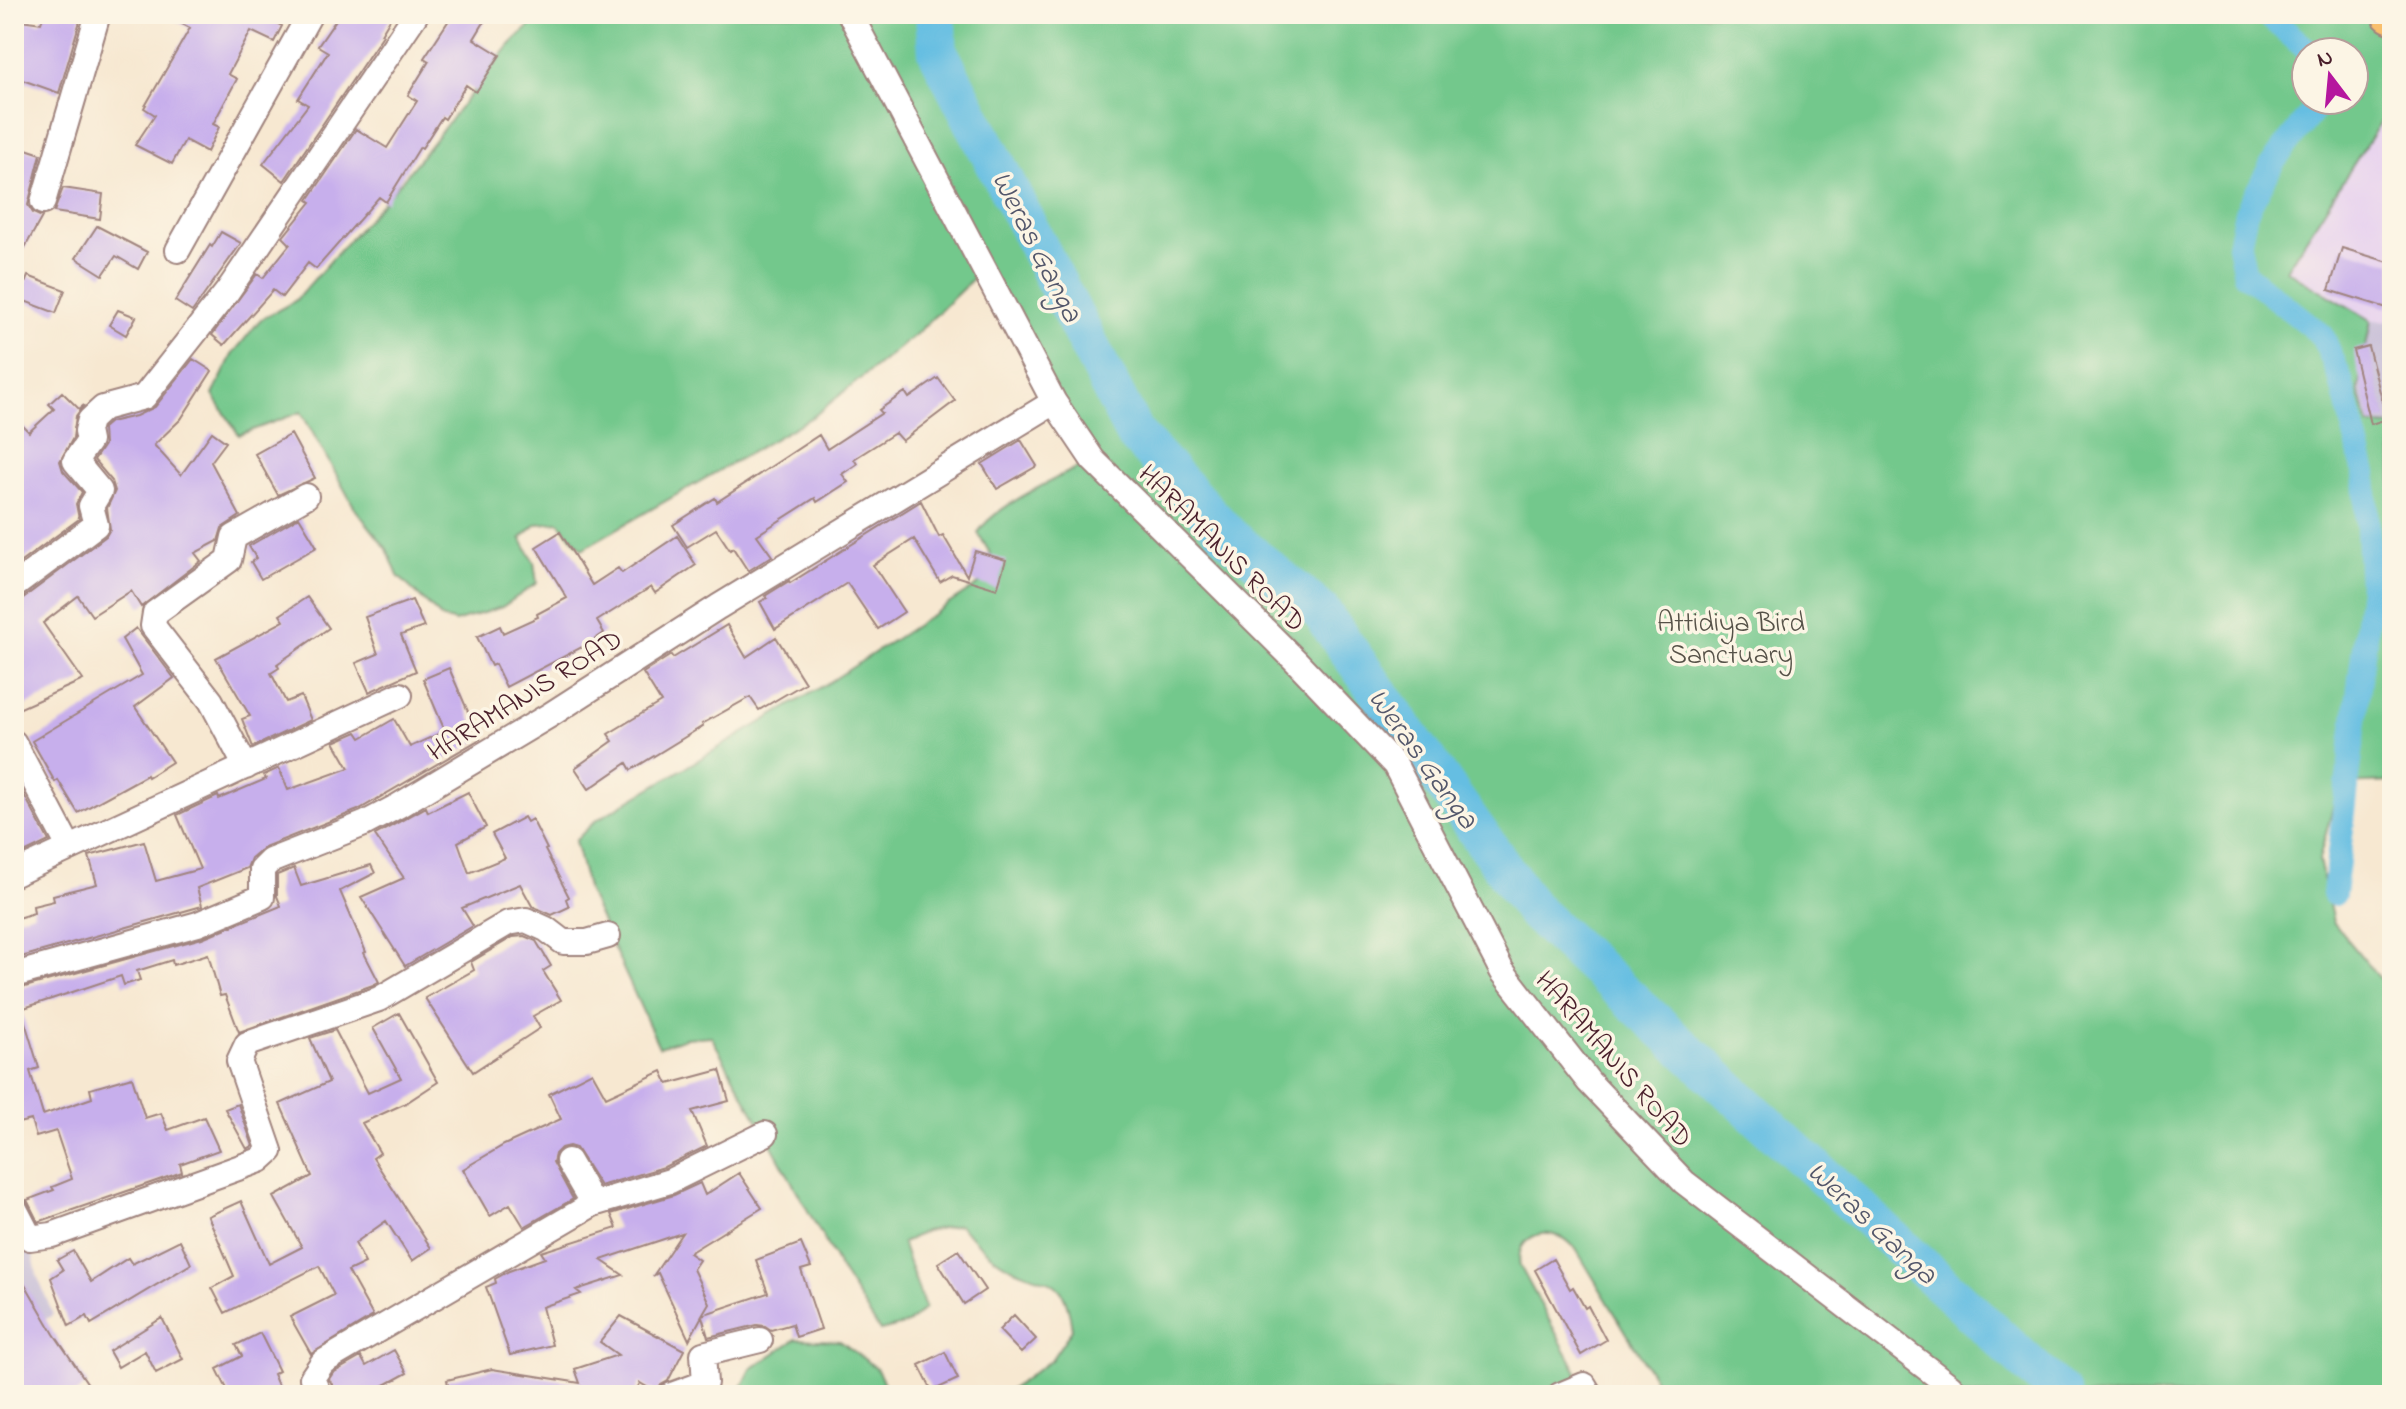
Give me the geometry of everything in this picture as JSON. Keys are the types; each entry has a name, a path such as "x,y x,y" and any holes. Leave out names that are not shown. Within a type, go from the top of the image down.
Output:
{"street":[{"path":"43,202 98,14"},
{"path":"178,250 310,14"},
{"path":"14,586 96,525 91,506 100,491 75,461 89,441 87,431 90,420 103,408 144,397 227,292 416,14"},
{"name":"HARAMANIS ROAD","path":"850,14 1054,402 1093,460 1296,661 1395,765 1502,971 1589,1082 1684,1182 1938,1376 1958,1395"},
{"name":"HARAMANIS ROAD","path":"14,975 198,924 262,897 262,869 270,861 364,824 398,806 1054,402"},
{"path":"246,767 211,701 153,626 155,613 229,560 234,537 306,496"},
{"path":"14,874 400,695"},
{"path":"14,743 69,847"},
{"path":"14,1207 30,1238 52,1235 260,1160 270,1151 239,1061 247,1044 379,999 508,923 526,920 546,929 563,942 587,942 608,936"},
{"path":"319,1395 312,1378 323,1362 593,1204 670,1181 765,1134"},
{"path":"568,1161 593,1204"},
{"path":"672,1395 705,1383 703,1354 760,1340"},
{"path":"1560,1395 1584,1385 1590,1395"}],"shaded area":[{"path":"2392,104 2392,321 2379,323 2286,271"},
{"path":"2371,320 2392,321 2392,426 2369,425 2358,390"},
{"path":"14,1207 30,1238 37,1275 53,1315 14,1338"}],"green space":[{"name":"Attidiya Bird Sanctuary","path":"542,14 2392,14 2392,104 2286,270 2371,320 2358,390 2369,425 2392,426 2392,782 2339,784 2319,860 2333,922 2392,993 2392,1395 1664,1395 1576,1249 1563,1238 1552,1234 1530,1238 1519,1257 1520,1266 1584,1385 1560,1395 1003,1395 1051,1360 1072,1329 1069,1310 1059,1289 1052,1283 1001,1262 959,1225 925,1231 902,1243 925,1308 907,1324 880,1331 843,1274 711,1036 685,1038 659,1047 588,892 575,841 595,821 833,680 1000,570 978,533 986,522 1013,502 1092,460 983,269 915,335 814,416 582,549 559,522 537,524 521,538 534,562 537,583 502,607 455,622 442,618 398,576 387,549 356,510 301,412 239,435 213,395 232,355 260,320 295,301 403,179 510,45"},
{"path":"796,1339 840,1341 876,1368 890,1395 738,1395 751,1369"}],"building":[{"path":"44,14 82,14 59,93 14,77 14,19 41,23"},
{"path":"163,14 260,14 282,26 274,42 251,31 228,74 237,79 213,124 219,127 207,152 185,140 172,164 135,145 155,115 144,108 190,28"},
{"path":"340,14 393,14 383,35 284,181 263,164 308,105 298,99 328,52 318,46"},
{"path":"453,14 489,14 474,39 500,55 476,92 466,85 445,119 442,117 420,147 386,202 379,197 316,269 308,263 282,297 273,290 224,345 212,335 257,274 263,278 290,244 283,237 311,202 308,200 356,129 387,148 417,101 408,95 429,61 424,58"},
{"path":"14,145 41,154 28,205 33,213 42,217 14,267"},
{"path":"63,188 103,194 100,219 54,212"},
{"path":"97,226 147,252 138,269 116,256 103,275 76,258"},
{"path":"221,232 241,243 192,312 175,301"},
{"path":"2342,248 2392,263 2392,292 2387,308 2329,290"},
{"path":"28,276 65,290 56,313 19,299"},
{"path":"118,310 136,317 126,335 109,325"},
{"path":"2368,346 2387,419 2371,424 2353,350"},
{"path":"193,359 212,371 181,419 154,445 181,475 212,432 226,442 211,462 240,516 222,528 218,541 195,553 201,561 141,607 131,591 92,616 78,596 43,623 83,680 14,711 14,601 23,598 106,536 110,529 107,508 115,491 112,481 94,460 104,445 103,428 110,422 136,416 155,407"},
{"path":"938,378 955,401 902,441 895,433 854,459 857,464 842,474 848,482 817,502 815,498 757,535 772,556 748,571 716,529 687,547 673,525 715,498 717,502 819,435 827,449 882,413 879,410 905,392 909,398"},
{"path":"62,392 79,409 84,405 76,416 73,438 60,461 63,471 82,492 76,504 79,519 14,567 14,417 29,432 54,409 49,404"},
{"path":"291,434 315,478 278,495 255,454"},
{"path":"1021,440 1037,466 997,489 982,464"},
{"path":"921,501 939,537 943,535 967,576 975,551 1006,560 997,589 952,575 940,582 914,539 873,565 904,612 878,629 847,583 775,629 760,602 767,598 765,596"},
{"path":"299,517 317,547 261,579 251,562 256,558 249,546"},
{"path":"560,532 592,585 618,568 622,573 677,536 696,565 655,593 651,587 597,621 604,633 586,645 506,687 495,664 491,666 477,637 500,626 503,633 538,617 537,614 567,598 536,547"},
{"path":"307,597 329,628 277,664 279,668 271,673 286,702 301,696 311,720 253,747 242,719 250,716 216,658 284,621 280,615"},
{"path":"412,600 424,627 401,635 416,671 369,692 356,663 378,654 365,617"},
{"path":"727,625 746,657 776,637 805,683 759,710 750,697 631,770 627,763 589,789 575,768 613,741 608,734 661,702 643,673"},
{"path":"136,628 174,678 135,707 172,762 78,813 58,780 55,782 32,741 142,675 122,639"},
{"path":"449,668 480,739 358,810 264,847 251,858 247,868 197,888 202,906 14,959 14,919 34,913 33,906 54,901 53,895 97,884 89,856 144,841 156,881 200,869 177,815 266,779 264,775 279,768 288,790 349,768 334,742 357,732 361,738 394,719 410,747 445,731 423,679"},
{"path":"14,776 49,841 20,855 14,844"},
{"path":"468,792 486,827 458,842 469,873 505,858 492,834 524,817 527,822 532,819 569,897 566,899 569,907 552,915 532,906 520,884 462,908 473,926 405,966 361,897 404,878 375,835 426,807 428,812"},
{"path":"371,865 375,873 340,891 379,982 373,985 239,1032 225,995 220,996 208,954 173,965 172,960 137,971 140,980 124,985 121,976 21,1009 39,1068 30,1071 43,1115 92,1098 90,1089 132,1077 145,1118 161,1113 168,1130 204,1117 219,1150 180,1164 182,1172 38,1222 27,1200 72,1179 56,1131 36,1137 31,1120 14,1124 14,990 202,938 281,906 277,896 277,875 294,868 301,886"},
{"path":"524,936 536,941 551,966 543,971 561,1000 533,1016 540,1028 473,1072 425,998 474,970 471,962 513,937"},
{"path":"399,1013 438,1082 406,1103 362,1123 380,1153 373,1158 431,1248 412,1261 386,1221 355,1243 365,1263 348,1271 373,1316 311,1354 290,1317 334,1295 319,1266 225,1313 212,1288 234,1276 208,1216 241,1201 269,1264 302,1247 274,1197 312,1176 280,1104 329,1082 310,1038 335,1030 368,1093 401,1078 373,1028"},
{"path":"720,1070 729,1101 692,1111 707,1146 664,1167 600,1186 576,1148 561,1148 553,1162 573,1199 524,1227 510,1204 490,1216 463,1169 504,1145 561,1119 549,1094 592,1072 606,1097 662,1071 668,1084"},
{"path":"238,1104 253,1146 247,1149 225,1109"},
{"path":"739,1173 762,1208 689,1253 699,1260 693,1269 709,1303 702,1315 768,1293 756,1260 801,1243 811,1267 801,1270 821,1329 796,1337 792,1324 771,1330 757,1325 708,1337 702,1316 689,1340 658,1273 653,1276 682,1233 601,1260 623,1275 576,1290 581,1294 542,1307 552,1345 510,1355 486,1287 496,1283 495,1279 545,1258 541,1252 617,1228 611,1214 674,1195 700,1183 705,1195"},
{"path":"180,1240 191,1264 91,1324 87,1316 69,1326 51,1278 63,1270 57,1260 73,1251 91,1282 128,1258 132,1264"},
{"path":"958,1250 985,1290 964,1304 938,1263"},
{"path":"1553,1259 1570,1289 1573,1287 1585,1308 1588,1306 1606,1340 1581,1355 1535,1270"},
{"path":"14,1265 54,1334 88,1384 73,1395 14,1395"},
{"path":"1014,1315 1036,1339 1021,1353 999,1330"},
{"path":"621,1316 684,1350 668,1381 661,1385 657,1393 640,1383 634,1395 450,1395 447,1380 492,1369 580,1383 575,1369 618,1355 600,1342"},
{"path":"162,1318 183,1359 156,1373 145,1351 118,1367 109,1351"},
{"path":"260,1333 279,1371 273,1374 282,1395 230,1395 217,1369 242,1356 236,1345"},
{"path":"394,1350 407,1373 383,1386 388,1395 338,1395 329,1379 333,1373 361,1357 366,1366"},
{"path":"945,1352 958,1379 932,1391 919,1365"}],"waterway":[{"name":"Weras Ganga","path":"935,14 938,52 1134,433 1230,537 1321,612 1533,910 2062,1395"},
{"path":"2266,14 2291,36"},
{"path":"2309,116 2272,164 2246,212 2239,245 2245,274 2322,335 2340,377 2365,473 2371,588 2334,894"}]}
